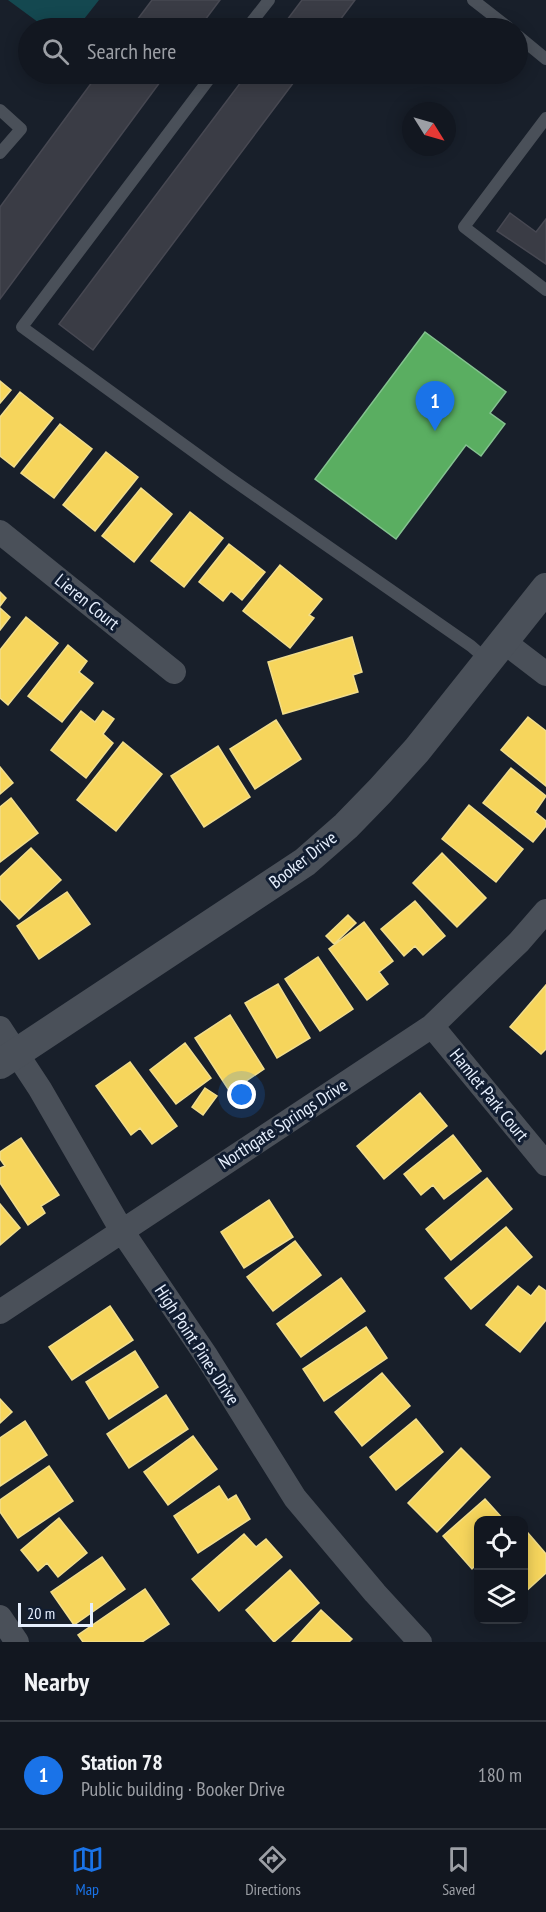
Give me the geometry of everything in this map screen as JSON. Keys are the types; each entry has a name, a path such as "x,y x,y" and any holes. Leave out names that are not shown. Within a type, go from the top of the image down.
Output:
{"street":[{"name":"Lieren Court","path":"0,532 174,672"},
{"name":"Booker Drive","path":"8,1059 305,862 346,826 417,750 546,588"},
{"path":"495,650 546,674"},
{"name":"Northgate Springs Drive","path":"0,1312 432,1026 519,942 546,911"},
{"name":"Hamlet Park Court","path":"432,1026 546,1164"},
{"name":"High Point Pines Drive","path":"0,1028 8,1059 40,1089 122,1231 207,1357 295,1498 375,1593 420,1642"},
{"path":"0,1617 17,1642"}],"lane":[{"path":"255,18 269,0"},
{"path":"473,0 496,18"},
{"path":"528,44 546,59"},
{"path":"205,84 22,327 227,476 471,646 495,650"},
{"path":"0,110 21,129 0,153"},
{"path":"546,118 464,226 546,290"}],"water":[{"path":"8,0 99,0 85,18 32,18"}],"building: Homes":[{"path":"0,381 11,390 0,403"},
{"path":"20,392 53,418 14,467 0,456 0,417"},
{"path":"60,424 92,449 54,498 21,473"},
{"path":"106,452 138,477 95,531 63,505"},
{"path":"141,488 172,514 134,562 102,536"},
{"path":"190,512 223,538 184,587 151,561"},
{"path":"229,544 265,572 242,600 231,591 223,601 199,582"},
{"path":"280,565 322,599 309,615 314,618 290,648 243,611"},
{"path":"0,592 6,598 0,606"},
{"path":"0,608 10,617 0,630"},
{"path":"26,617 58,643 8,705 0,698 0,650"},
{"path":"352,637 362,672 353,675 358,692 283,714 268,662"},
{"path":"68,645 87,661 79,672 93,683 62,722 28,696"},
{"path":"81,711 95,722 103,711 114,719 103,734 113,743 86,778 51,750"},
{"path":"528,717 546,731 546,786 501,750"},
{"path":"276,720 301,759 255,789 230,749"},
{"path":"123,742 162,774 116,831 77,800"},
{"path":"218,746 250,797 204,827 171,776"},
{"path":"0,767 13,783 0,794"},
{"path":"511,768 546,796 535,812 546,821 546,826 533,842 483,803"},
{"path":"11,798 38,833 0,862 0,807"},
{"path":"469,805 523,849 496,882 442,839"},
{"path":"31,848 61,880 19,919 0,899 0,877"},
{"path":"442,853 486,898 457,927 413,883"},
{"path":"67,892 90,924 39,959 17,926"},
{"path":"415,901 445,936 423,955 415,946 404,956 381,929"},
{"path":"348,915 356,923 334,944 326,936"},
{"path":"364,922 393,961 379,972 388,984 367,1000 329,949"},
{"path":"318,957 353,1009 320,1031 285,979"},
{"path":"278,984 310,1038 277,1058 245,1003"},
{"path":"546,985 546,1049 541,1054 510,1027"},
{"path":"230,1015 264,1069 230,1092 195,1038"},
{"path":"185,1043 211,1078 176,1104 150,1070"},
{"path":"130,1062 177,1126 152,1144 140,1128 131,1135 96,1086"},
{"path":"205,1088 217,1096 203,1115 192,1107"},
{"path":"420,1093 447,1126 384,1179 357,1146"},
{"path":"453,1135 481,1171 444,1199 433,1185 421,1195 404,1174"},
{"path":"21,1138 59,1195 41,1206 45,1213 28,1225 0,1183 0,1168 5,1166 0,1159 0,1152"},
{"path":"487,1178 512,1209 451,1260 426,1229"},
{"path":"269,1200 293,1237 244,1268 221,1232"},
{"path":"0,1204 20,1228 0,1245"},
{"path":"506,1227 532,1257 471,1309 445,1278"},
{"path":"295,1241 321,1275 273,1311 247,1277"},
{"path":"341,1278 365,1311 301,1357 277,1324"},
{"path":"518,1286 531,1296 539,1286 546,1291 546,1320 520,1352 486,1325"},
{"path":"110,1306 133,1340 72,1380 49,1347"},
{"path":"366,1327 387,1358 324,1401 303,1369"},
{"path":"135,1351 158,1387 109,1419 86,1382"},
{"path":"382,1373 410,1406 362,1446 335,1412"},
{"path":"166,1395 188,1429 129,1468 107,1434"},
{"path":"0,1399 12,1412 0,1423"},
{"path":"416,1419 443,1452 396,1490 370,1457"},
{"path":"25,1421 47,1455 0,1486 0,1438"},
{"path":"193,1436 217,1469 168,1505 144,1472"},
{"path":"461,1448 490,1477 437,1532 408,1503"},
{"path":"49,1466 73,1501 18,1538 0,1512 0,1500"},
{"path":"219,1486 228,1500 236,1495 250,1519 198,1553 174,1516"},
{"path":"485,1499 500,1516 474,1516 474,1567 472,1569 443,1536"},
{"path":"59,1518 87,1553 58,1577 47,1563 38,1571 21,1550"},
{"path":"528,1533 546,1554 546,1573 528,1589"},
{"path":"244,1534 256,1547 266,1539 282,1557 219,1611 192,1579"},
{"path":"102,1557 125,1589 74,1625 51,1592"},
{"path":"290,1570 319,1603 274,1642 246,1610"},
{"path":"145,1589 169,1624 142,1642 83,1642 78,1635"},
{"path":"321,1610 352,1639 349,1642 292,1642"}],"building: Public":[{"path":"425,332 506,392 490,413 505,424 481,456 466,445 396,539 315,479"}],"building: Other":[{"path":"152,0 220,0 206,18 138,18"},
{"path":"302,0 355,0 342,18 288,18"},
{"path":"91,84 159,84 0,299 0,207"},
{"path":"239,84 292,84 93,350 59,324"},
{"path":"510,213 536,232 546,219 546,264 497,231"}],"place":[{"name":"Station 78","path":"435,431"}]}
